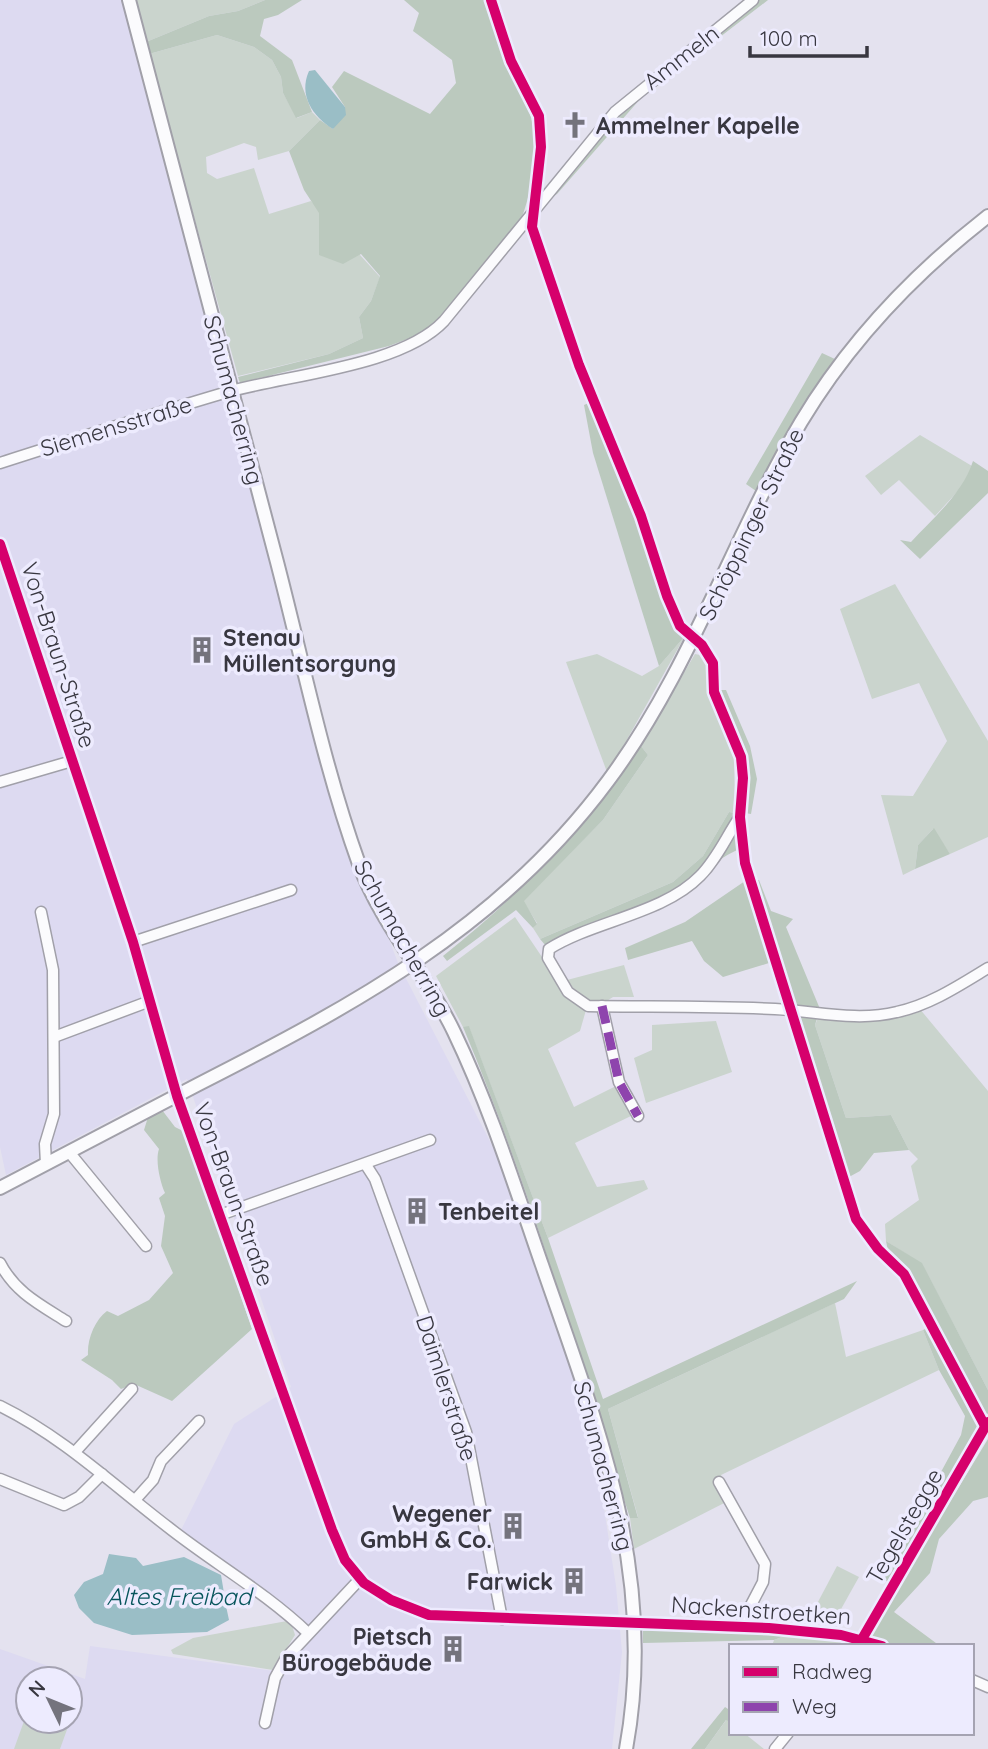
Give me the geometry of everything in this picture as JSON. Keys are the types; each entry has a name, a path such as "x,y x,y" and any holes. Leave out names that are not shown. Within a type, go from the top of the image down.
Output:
{"main road":[{"name":"Schumacherring","path":"129,0 353,844 369,887 454,1032 479,1088 600,1431 628,1551 635,1623 636,1670 626,1749"},
{"name":"Schöppinger Straße","path":"0,1188 322,1020 416,964 508,890 576,822 648,724 694,639 760,499 823,388 886,309 936,260 988,216"}],"street":[{"path":"491,0 511,61 539,116 541,147 531,227 579,365 641,516 667,596 680,626 712,658 714,692 741,757 743,778 740,817 745,863 856,1219 878,1249 904,1274 986,1424"},
{"name":"Ammeln","path":"232,391 368,359 416,342 444,321 615,112 753,0"},
{"name":"Siemensstraße","path":"0,463 232,391"},
{"name":"Von-Braun-Straße","path":"0,544 133,942 177,1096 345,1559 360,1579 383,1596 429,1615 635,1623"},
{"path":"0,782 72,761"},
{"path":"740,817 717,856 699,878 679,892 549,949 548,958 568,992 589,1006 792,1010 856,1016 902,1012 943,994 988,968"},
{"path":"133,942 291,890"},
{"path":"41,912 52,970 54,1037 54,1114 45,1144 46,1164"},
{"path":"54,1037 150,1000"},
{"path":"602,1006 619,1082 638,1115"},
{"path":"220,1215 430,1140"},
{"path":"69,1152 146,1246"},
{"name":"Daimlerstraße","path":"366,1165 375,1179 466,1432 502,1619"},
{"path":"0,1263 14,1286 66,1321"},
{"path":"75,1452 132,1389"},
{"path":"0,1406 75,1452 169,1528 257,1590 308,1633"},
{"path":"135,1500 153,1480 161,1461 199,1422"},
{"name":"Tegelstegge","path":"861,1642 986,1424"},
{"path":"0,1479 64,1505 79,1497 102,1474"},
{"name":"Nackenstroetken","path":"719,1482 765,1564 763,1582 740,1626"},
{"path":"265,1723 280,1668 308,1633 360,1579"},
{"name":"Nackenstroetken","path":"635,1623 740,1626 861,1642"},
{"path":"775,1749 786,1735"}],"shaded area":[{"path":"0,0 134,0 311,674 341,813 398,963 496,1153 591,1424 616,1586 622,1652 612,1749 0,1749 0,1649 45,1665 14,1665 14,1735 84,1735 84,1679 90,1646 274,1671 308,1628 181,1530 234,1424 291,1387 187,1079 6,1175 0,1147"},
{"path":"135,0 265,0 238,11 209,16 146,42"},
{"path":"265,0 302,0 278,15 264,19 260,36 292,60 312,112 296,118 283,93 281,77 272,60 254,47 217,35 149,54 146,42 209,16 238,11"},
{"path":"404,0 495,0 524,76 519,86 534,135 532,183 522,217 437,321 418,335 389,346 240,383 238,377 329,354 363,338 359,317 371,301 380,276 361,254 343,264 319,255 319,213 304,190 289,151 320,120 333,129 345,107 332,87 344,71 430,114 456,83 452,60 413,31 419,13"},
{"path":"756,0 768,0 641,98 557,194 543,203 584,151 639,93"},
{"path":"217,35 254,47 272,60 281,77 283,93 297,118 312,112 320,120 289,151 258,160 256,147 244,143 206,157 207,173 217,179 254,168 269,214 311,201 380,277 371,301 359,317 363,338 329,354 238,376 149,54"},
{"path":"822,353 837,360 799,417 756,491 746,484"},
{"path":"598,399 685,636 659,666 593,453 584,405"},
{"path":"920,435 972,466 968,480 935,516 899,480 881,495 865,476"},
{"path":"973,461 988,471 988,493 920,559 900,540 911,542 938,514 962,484"},
{"path":"895,584 988,741 988,837 950,854 933,829 918,845 915,869 903,875 881,795 913,796 947,741 919,683 872,699 840,609"},
{"path":"685,636 607,772 566,662 597,654 642,676 659,666"},
{"path":"695,654 705,656 711,698 734,754 735,813 729,812 703,856 673,882 540,939 533,928 537,923 523,901 603,820 648,755 641,746"},
{"path":"716,690 726,690 750,746 757,779 751,814 745,813 744,761"},
{"path":"641,746 648,755 603,820 524,901 537,924 533,928 516,910 447,961 443,956 499,909 550,858 597,804"},
{"path":"729,812 735,813 742,839 737,850 651,904 546,946 540,939 673,882 703,856"},
{"path":"934,828 950,854 915,869 918,845"},
{"path":"759,880 771,911 793,919 786,927 820,1009 815,1025 846,1118 891,1115 909,1150 874,1153 860,1171 849,1177 798,1017 785,1001 769,963 723,977 704,961 692,941 628,960 625,948 685,922 745,881"},
{"path":"515,917 569,997 586,1010 580,1031 548,1049 574,1107 616,1086 631,1116 575,1143 597,1187 644,1180 648,1189 548,1238 469,1027 463,1027 436,976"},
{"path":"624,965 634,997 613,997 602,1004 583,1001 567,980"},
{"path":"919,1008 988,1091 988,1390 922,1264 886,1241 885,1224 919,1200 911,1166 918,1159 909,1150 891,1115 846,1118 815,1025 818,1018"},
{"path":"716,1021 732,1072 646,1103 634,1058 652,1050 652,1025"},
{"path":"469,1026 548,1238 603,1399 857,1281 844,1299 608,1409 638,1518 630,1518 531,1209 463,1027"},
{"path":"162,1110 175,1127 185,1132 252,1329 172,1401 134,1384 121,1389 81,1360 88,1355 90,1336 95,1325 107,1311 118,1316 149,1300 173,1273 161,1246 165,1216 159,1198 165,1193 159,1171 159,1149 144,1130 149,1114"},
{"path":"886,1241 922,1263 988,1390 988,1413 890,1583 883,1579 961,1435 965,1416 939,1370 923,1330 936,1324 911,1280 888,1251"},
{"path":"835,1303 846,1357 923,1330 939,1370 721,1475 734,1498 634,1549 630,1518 638,1517 608,1409"},
{"path":"988,1439 988,1497 973,1501 939,1539 930,1573 894,1612 937,1644 885,1644 868,1637"},
{"path":"837,1566 859,1577 836,1618 810,1617"},
{"path":"291,1622 295,1635 273,1670 173,1654 171,1650 193,1638"},
{"path":"667,1629 787,1635 774,1640 643,1643 643,1631"},
{"path":"787,1635 848,1638 850,1644 773,1644 774,1640"},
{"path":"725,1707 729,1710 729,1721 726,1720 705,1749 691,1749"},
{"path":"727,1719 729,1735 746,1735 764,1749 705,1749"},
{"path":"19,1735 65,1735 60,1749 14,1749"}],"water":[{"path":"315,70 345,107 346,115 333,129 319,118 306,97 309,71"},
{"name":"Altes Freibad","path":"109,1554 136,1558 143,1566 184,1557 221,1575 224,1593 243,1596 244,1601 226,1606 229,1620 207,1632 132,1635 94,1623 79,1608 74,1595 84,1582 103,1574"}],"marked path":[{"path":"602,1006 619,1082 638,1116"}],"cycle path":[{"path":"491,0 511,61 539,116 541,147 532,227 579,365 641,516 667,596 680,626 702,645 713,663 714,692 741,757 743,778 740,817 745,863 856,1219 878,1249 904,1274 985,1426"},
{"path":"0,544 133,942 177,1096 345,1560 364,1583 391,1600 429,1615 769,1628 841,1635 875,1644"},
{"path":"859,1644 988,1422"}],"place":[{"name":"Ammelner Kapelle","path":"575,125"},
{"name":"Stenau Müllentsorgung","path":"202,650"},
{"name":"Tenbeitel","path":"417,1211"},
{"name":"Wegener GmbH & Co.","path":"513,1526"},
{"name":"Farwick","path":"574,1581"},
{"name":"Pietsch Bürogebäude","path":"453,1649"}]}
